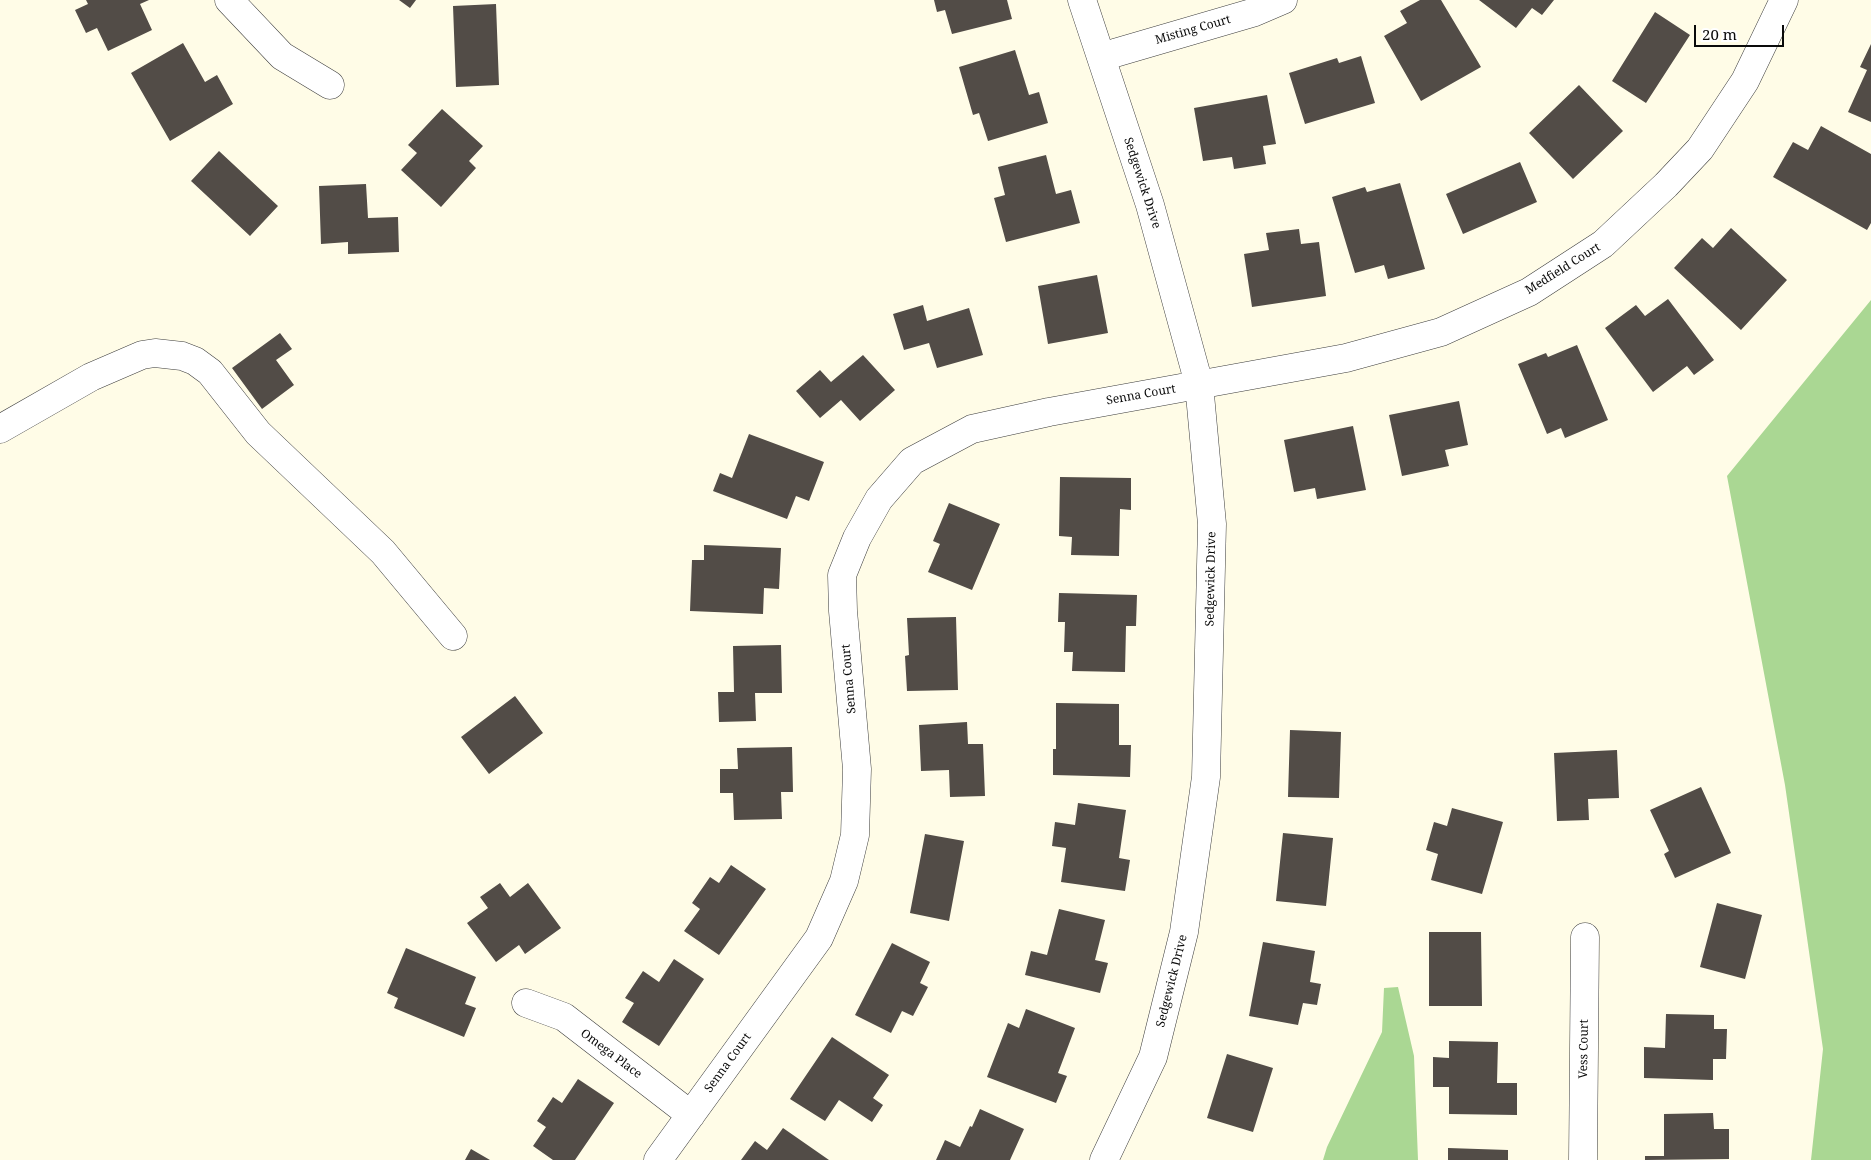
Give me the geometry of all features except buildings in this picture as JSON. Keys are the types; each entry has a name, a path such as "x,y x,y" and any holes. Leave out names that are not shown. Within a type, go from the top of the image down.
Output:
{"street":[{"path":"229,0 282,56 330,85"},
{"name":"Sedgewick Drive","path":"1082,0 1150,205 1199,384 1212,524 1206,777 1184,932 1153,1057 1104,1160"},
{"name":"Misting Court","path":"1101,57 1255,12 1284,0"},
{"name":"Medfield Court","path":"1199,384 1346,358 1441,332 1529,292 1603,244 1666,185 1700,149 1745,81 1784,0"},
{"path":"0,429 91,378 142,355 155,353 182,356 195,361 210,372 258,433 383,552 452,636"},
{"name":"Senna Court","path":"658,1160 819,938 844,881 855,835 857,770 843,611 842,576 857,538 879,499 912,461 972,429 1050,412 1199,384"},
{"name":"Vess Court","path":"1583,1160 1585,937"},
{"name":"Omega Place","path":"526,1003 564,1017 691,1115"}],"green space":[{"path":"1871,300 1871,1160 1811,1160 1823,1049 1785,785 1727,476"},
{"path":"1398,987 1414,1056 1418,1160 1323,1160 1327,1147 1382,1032 1384,988"}]}
